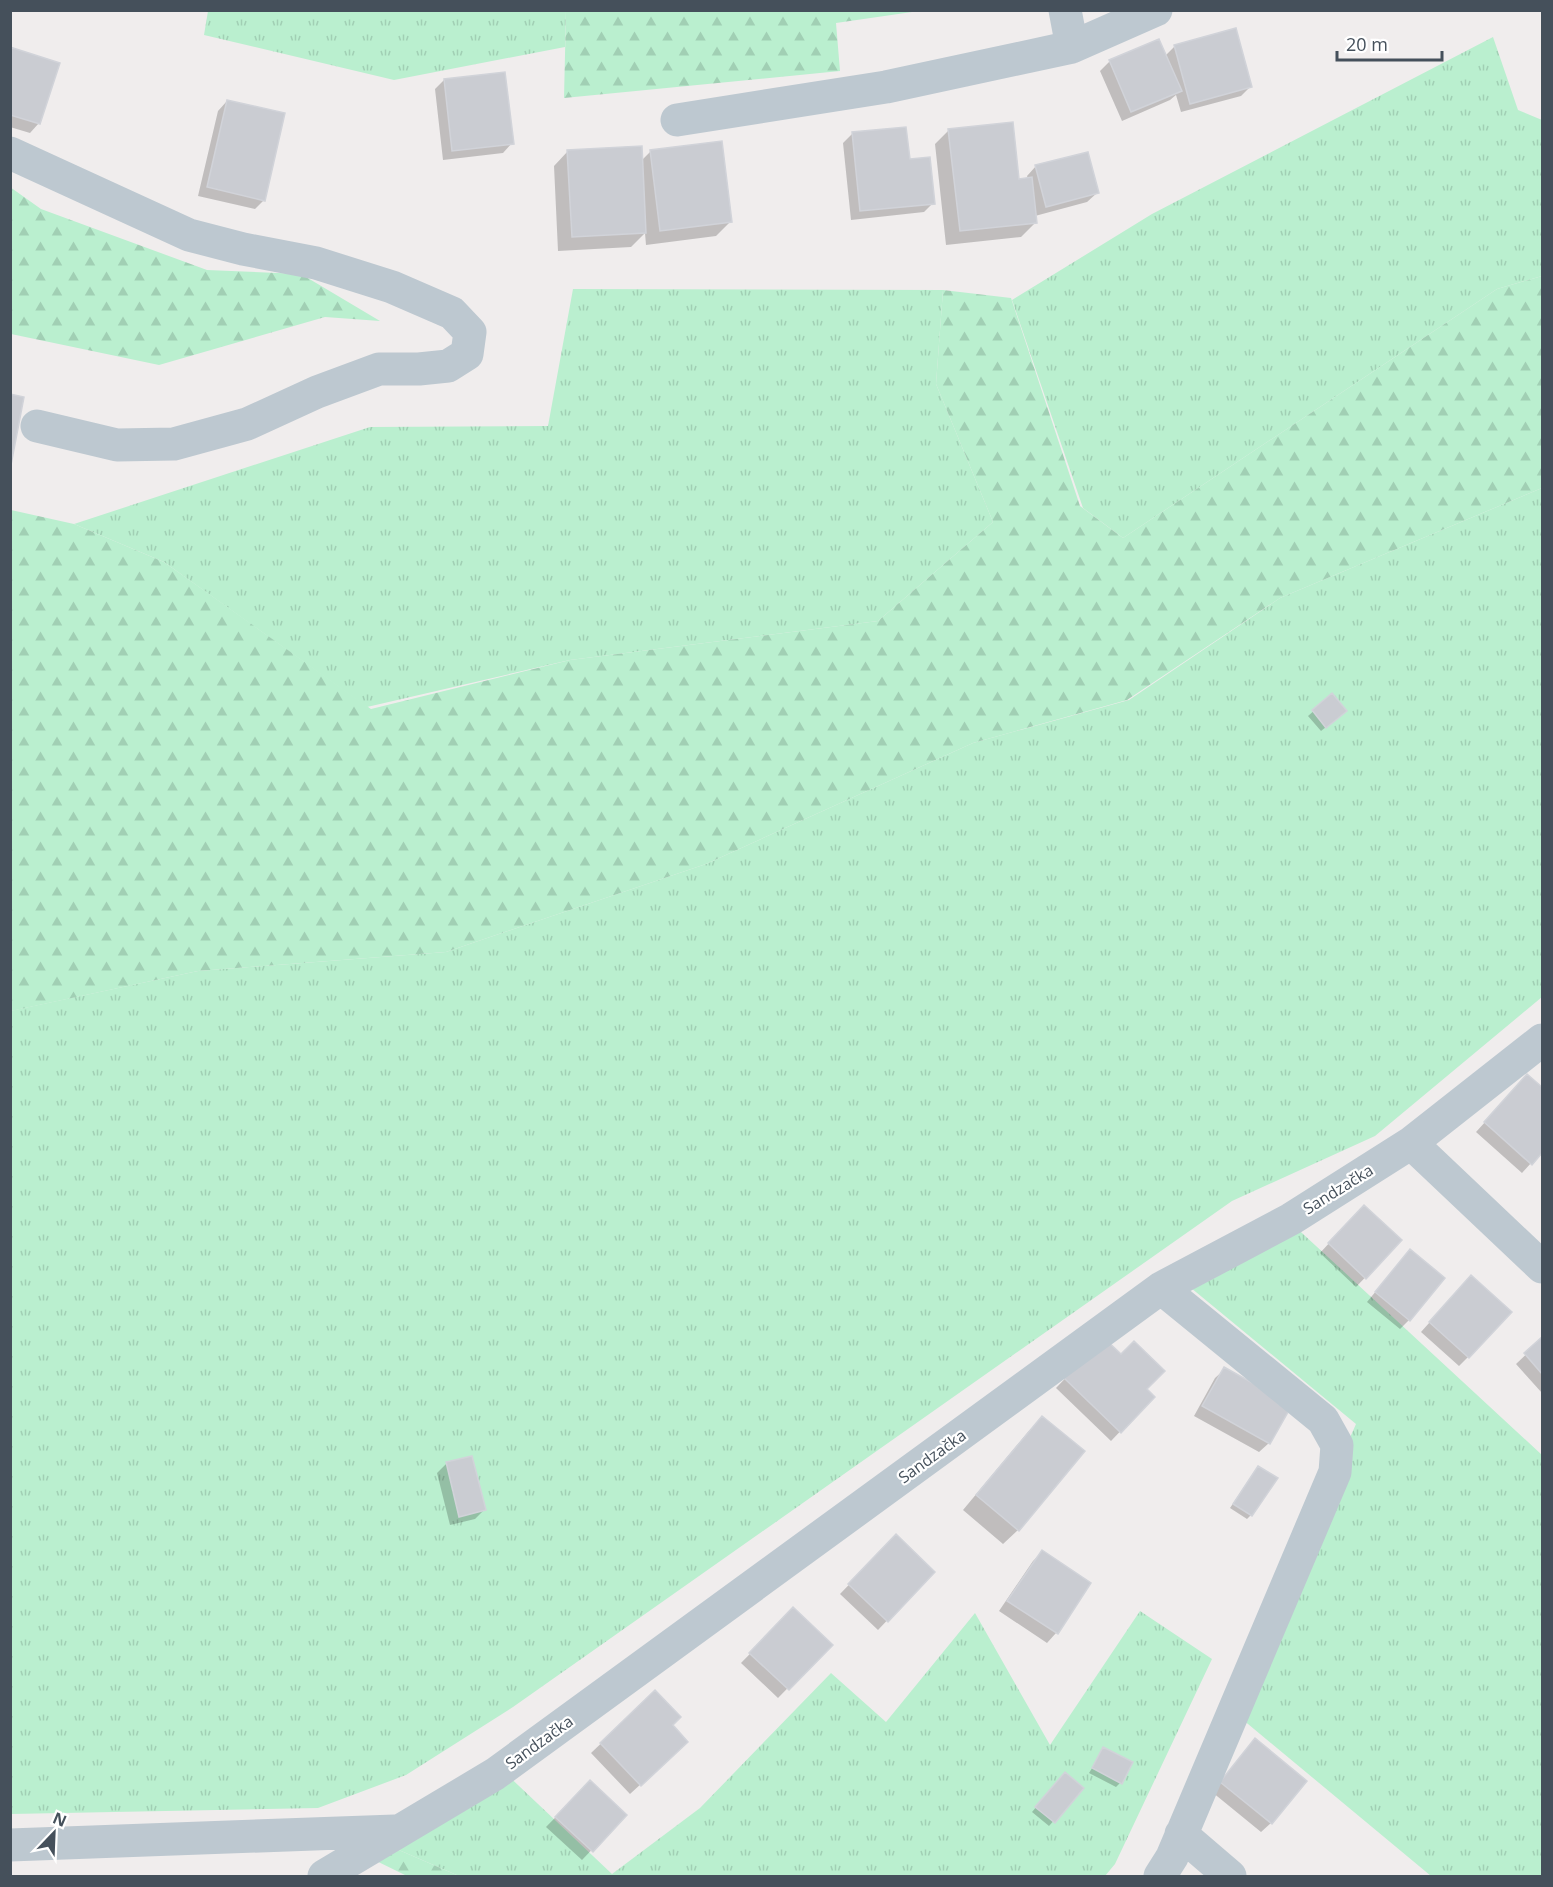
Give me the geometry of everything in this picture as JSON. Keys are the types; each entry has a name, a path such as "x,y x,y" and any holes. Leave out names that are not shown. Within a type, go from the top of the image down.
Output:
{"street":[{"path":"1065,10 1072,48"},
{"path":"677,120 886,87 1072,48 1156,10"},
{"path":"10,153 189,235 243,249 316,263 392,287 452,313 470,332 467,354 448,366 379,369 317,392 247,424 174,444 117,446 37,426"},
{"name":"Sandzačka","path":"324,1876 495,1774 1161,1288 1291,1219 1411,1143 1542,1040"},
{"path":"1411,1143 1542,1267"},
{"path":"1160,1876 1181,1833 1335,1472 1338,1445 1323,1420 1161,1288"},
{"path":"10,1845 399,1830"},
{"path":"1181,1833 1230,1876"}],"green space":[{"path":"566,10 919,11 836,23 840,71 564,98"},
{"path":"208,11 566,11 565,47 394,80 204,35"},
{"path":"1493,37 1518,110 1542,120 1542,276 1497,289 1123,538 1083,508 1012,300 1152,214"},
{"path":"10,187 41,209 207,270 301,274 380,321 325,317 159,365 11,334"},
{"path":"1542,276 1542,488 1280,598 1127,700 973,743 706,864 446,952 198,971 11,1011 11,510 74,524 164,562 371,709 570,660 878,621 993,522 936,384 943,290 1011,298 1080,506 1123,538 1497,289"},
{"path":"573,289 943,290 936,384 993,522 878,621 570,660 367,707 164,562 74,524 370,427 548,426"},
{"path":"1542,488 1542,997 1375,1136 1232,1201 513,1707 406,1775 318,1808 11,1814 10,1011 198,971 446,952 706,864 973,743 1129,700 1280,598"},
{"path":"1289,1221 1542,1455 1542,1876 1431,1876 1230,1709 1356,1424 1185,1283"},
{"path":"1140,1611 1212,1659 1115,1864 1105,1876 459,1876 385,1844 500,1768 612,1874 700,1808 831,1673 886,1722 975,1613 1050,1745"},
{"path":"385,1844 459,1876 407,1876 358,1852"}],"building":[{"path":"1236,28 1252,87 1190,104 1174,45"},
{"path":"1159,39 1182,91 1131,112 1109,60"},
{"path":"10,47 60,63 40,124 10,115"},
{"path":"505,72 514,144 452,151 444,79"},
{"path":"227,100 285,113 265,201 207,187"},
{"path":"1013,122 1019,179 1032,177 1037,223 960,231 948,129"},
{"path":"906,127 910,159 930,157 935,204 860,211 852,132"},
{"path":"722,141 732,222 660,231 650,150"},
{"path":"642,146 646,233 572,237 567,150"},
{"path":"1088,152 1099,193 1046,207 1035,165"},
{"path":"10,394 24,397 10,470"},
{"path":"1332,693 1347,711 1326,728 1312,710"},
{"path":"1527,1074 1542,1087 1542,1153 1532,1165 1484,1122"},
{"path":"1364,1205 1402,1240 1366,1279 1328,1243"},
{"path":"1410,1249 1445,1278 1410,1321 1375,1292"},
{"path":"1471,1275 1512,1312 1469,1358 1429,1322"},
{"path":"1103,1337 1121,1354 1134,1341 1165,1371 1147,1389 1155,1397 1121,1433 1064,1378"},
{"path":"1542,1337 1542,1374 1524,1353"},
{"path":"1224,1367 1292,1405 1270,1444 1202,1406"},
{"path":"1042,1416 1085,1451 1019,1531 976,1495"},
{"path":"472,1456 486,1510 459,1517 446,1462"},
{"path":"1258,1466 1278,1478 1252,1516 1233,1504"},
{"path":"896,1534 935,1572 888,1622 848,1584"},
{"path":"1042,1550 1091,1583 1058,1634 1007,1601"},
{"path":"793,1607 833,1645 789,1690 749,1653"},
{"path":"655,1690 681,1717 673,1725 688,1742 641,1786 600,1743"},
{"path":"1255,1738 1307,1781 1272,1824 1220,1782"},
{"path":"1103,1747 1133,1762 1122,1784 1092,1768"},
{"path":"1065,1772 1084,1788 1055,1823 1035,1807"},
{"path":"590,1780 627,1815 593,1852 555,1817"}]}
